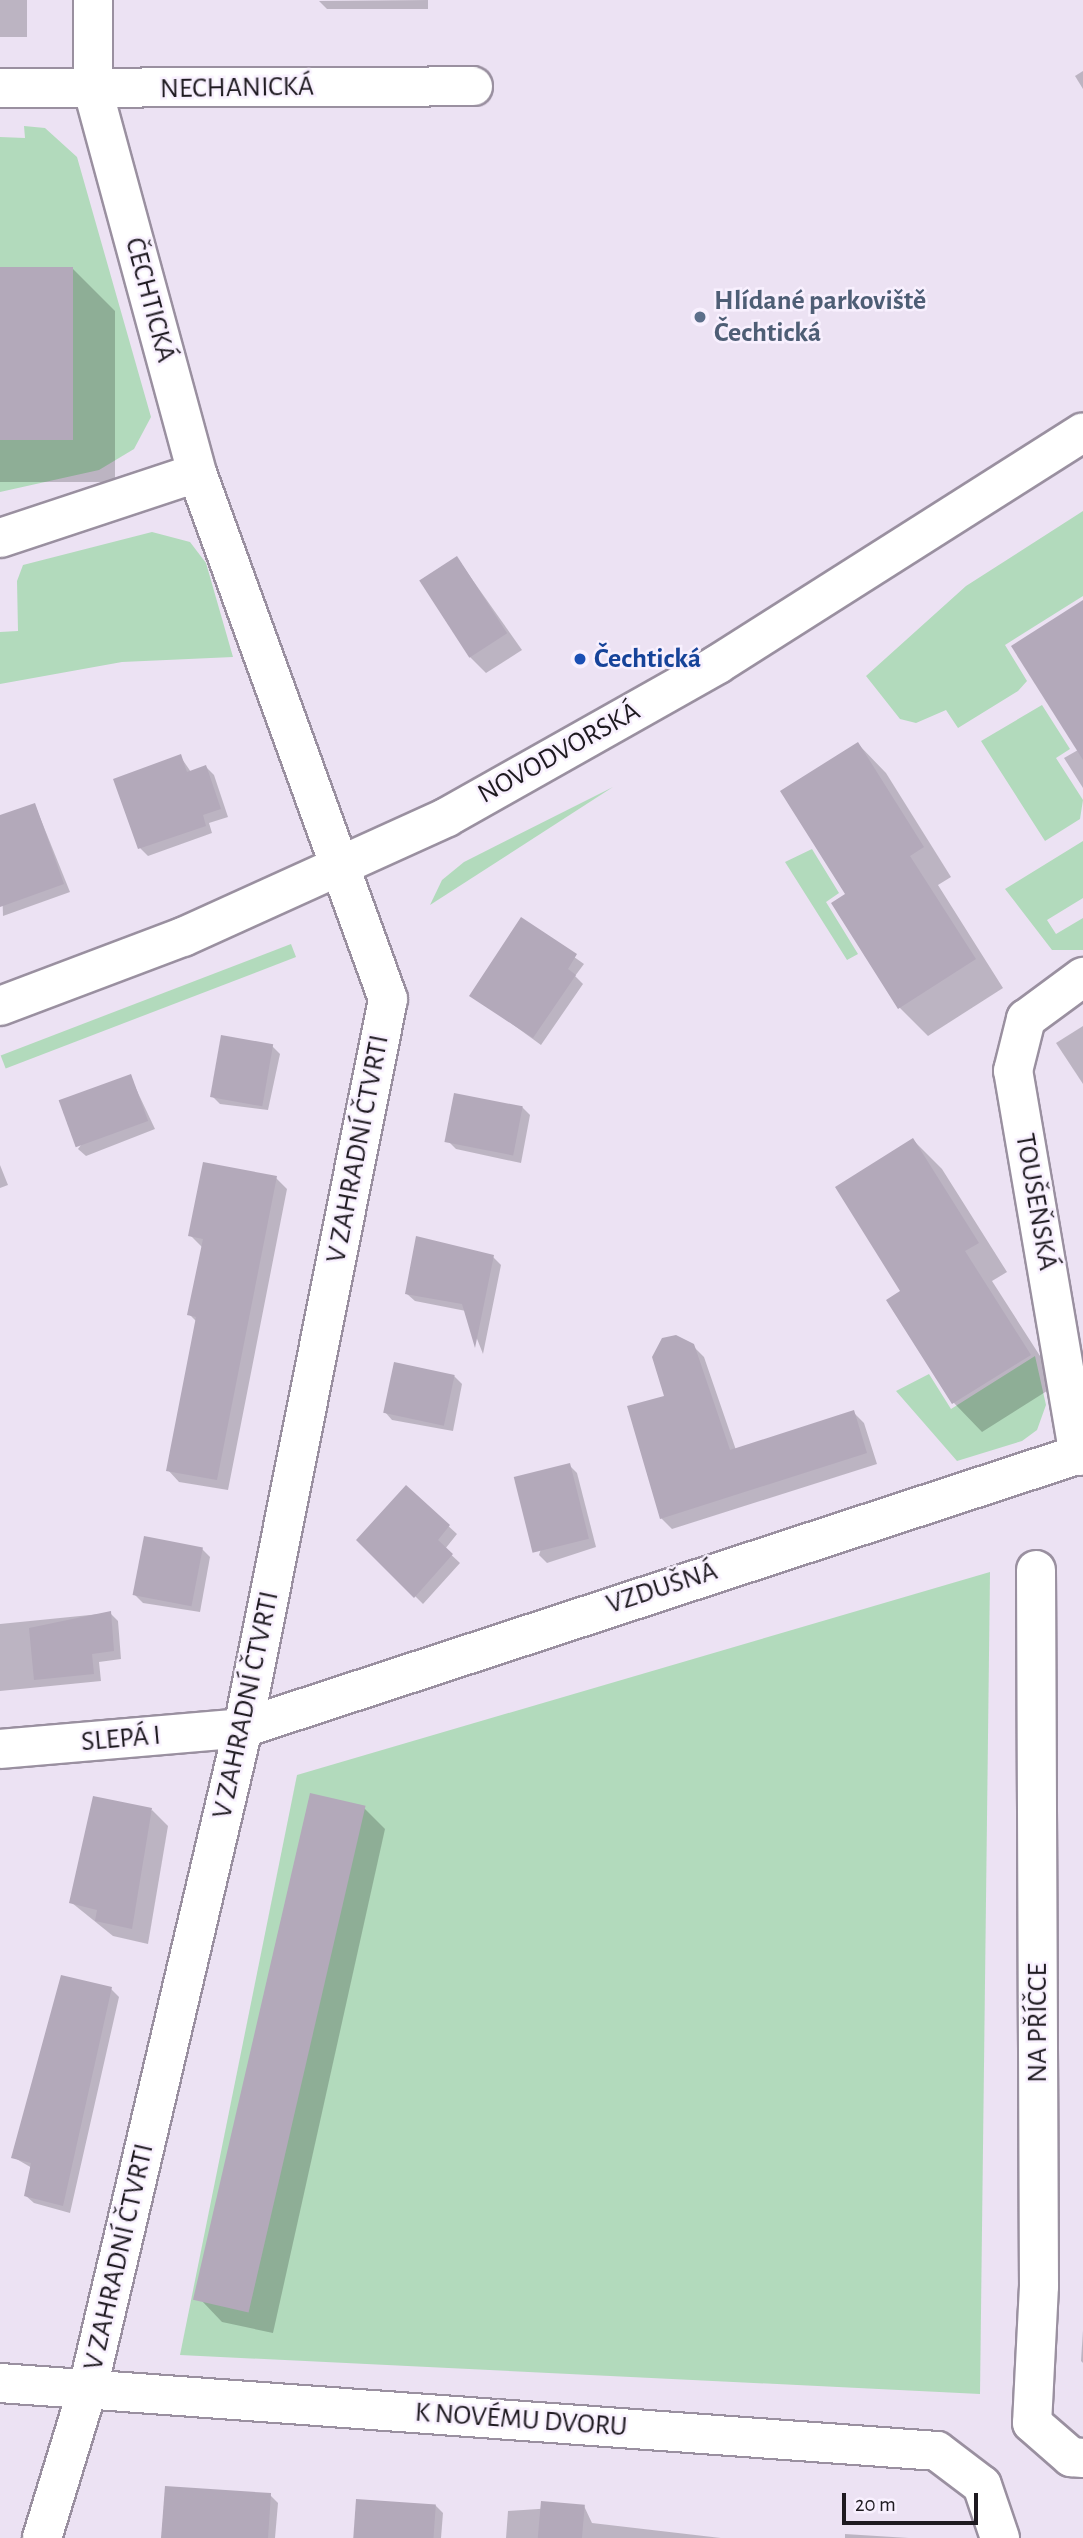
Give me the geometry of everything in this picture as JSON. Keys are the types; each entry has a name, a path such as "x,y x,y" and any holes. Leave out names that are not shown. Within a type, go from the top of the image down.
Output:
{"street":[{"name":"ČECHTICKÁ","path":"93,0 93,90 197,473 341,869"},
{"name":"NECHANICKÁ","path":"0,88 93,90 473,86"},
{"name":"NOVODVORSKÁ","path":"0,1006 341,869 718,664 1083,432"},
{"path":"0,538 197,473"},
{"name":"V ZAHRADNÍ ČTVRTI","path":"42,2538 88,2388 243,1728 388,999 341,869"},
{"name":"TOUŠEŇSKÁ","path":"1081,1454 1013,1072 1026,1019 1083,977"},
{"name":"VZDUŠNÁ","path":"243,1728 950,1492 1081,1454"},
{"name":"NA PŘÍČCE","path":"1036,1570 1039,2286 1032,2423 1077,2457"},
{"name":"SLEPÁ I","path":"0,1749 243,1728"},
{"name":"K NOVÉMU DVORU","path":"0,2383 937,2451 982,2485 1001,2533"}],"green space":[{"path":"24,126 45,128 77,157 151,417 134,449 99,470 0,492 0,440 73,439 73,267 0,267 0,137 25,138"},
{"path":"1083,511 1083,596 1005,645 1027,681 1018,691 958,728 946,710 916,723 900,719 866,676 966,586"},
{"path":"152,532 190,542 206,563 233,657 122,662 0,684 0,632 18,631 17,581 23,565"},
{"path":"1042,705 1070,749 1056,758 1083,800 1080,819 1045,841 981,741"},
{"path":"613,787 430,905 442,880 464,862"},
{"path":"1083,841 1083,898 1047,920 1056,934 1083,918 1083,950 1052,950 1005,889"},
{"path":"812,849 839,893 826,902 858,954 847,960 785,862"},
{"path":"291,944 296,957 6,1069 1,1055"},
{"path":"1035,1356 1046,1405 1037,1430 1022,1441 957,1461 896,1391 929,1374 951,1409"},
{"path":"990,1572 980,2394 180,2355 297,1775"}],"building":[{"path":"0,267 73,267 73,440 0,440"},
{"path":"457,556 507,633 469,658 419,581"},
{"path":"1083,600 1083,760 1011,646"},
{"path":"858,742 924,847 910,856 976,959 898,1009 831,903 845,894 780,791"},
{"path":"181,754 187,772 206,765 221,809 203,815 206,826 138,849 113,779"},
{"path":"35,803 64,884 0,907 0,815"},
{"path":"521,917 577,954 568,969 576,975 533,1038 469,996"},
{"path":"221,1035 273,1044 262,1106 210,1097"},
{"path":"131,1074 148,1121 76,1147 59,1100"},
{"path":"454,1093 523,1106 513,1155 444,1142"},
{"path":"913,1138 979,1243 965,1251 1031,1355 952,1404 886,1300 900,1291 835,1187"},
{"path":"203,1162 277,1176 217,1480 166,1471 196,1317 187,1315 203,1239 188,1236"},
{"path":"416,1236 494,1255 475,1348 462,1304 405,1294"},
{"path":"676,1335 694,1344 730,1450 854,1410 867,1453 660,1519 627,1406 664,1396 652,1357 662,1338"},
{"path":"394,1362 455,1375 444,1426 383,1413"},
{"path":"570,1463 589,1539 533,1553 514,1477"},
{"path":"406,1485 450,1525 438,1540 453,1554 414,1598 356,1540"},
{"path":"144,1536 203,1547 191,1606 133,1595"},
{"path":"111,1611 114,1651 92,1654 94,1674 34,1680 29,1628"},
{"path":"310,1793 366,1806 249,2312 193,2300"},
{"path":"93,1796 152,1808 132,1929 95,1921 97,1910 69,1903"},
{"path":"61,1975 112,1987 63,2206 24,2196 31,2163 11,2158"},
{"path":"165,2486 271,2493 268,2538 161,2538"},
{"path":"356,2499 436,2505 433,2538 353,2538"},
{"path":"541,2501 585,2505 582,2538 538,2538"}],"place":[{"name":"Hlídané parkoviště Čechtická","path":"700,317"},
{"name":"Čechtická","path":"580,659"}]}
